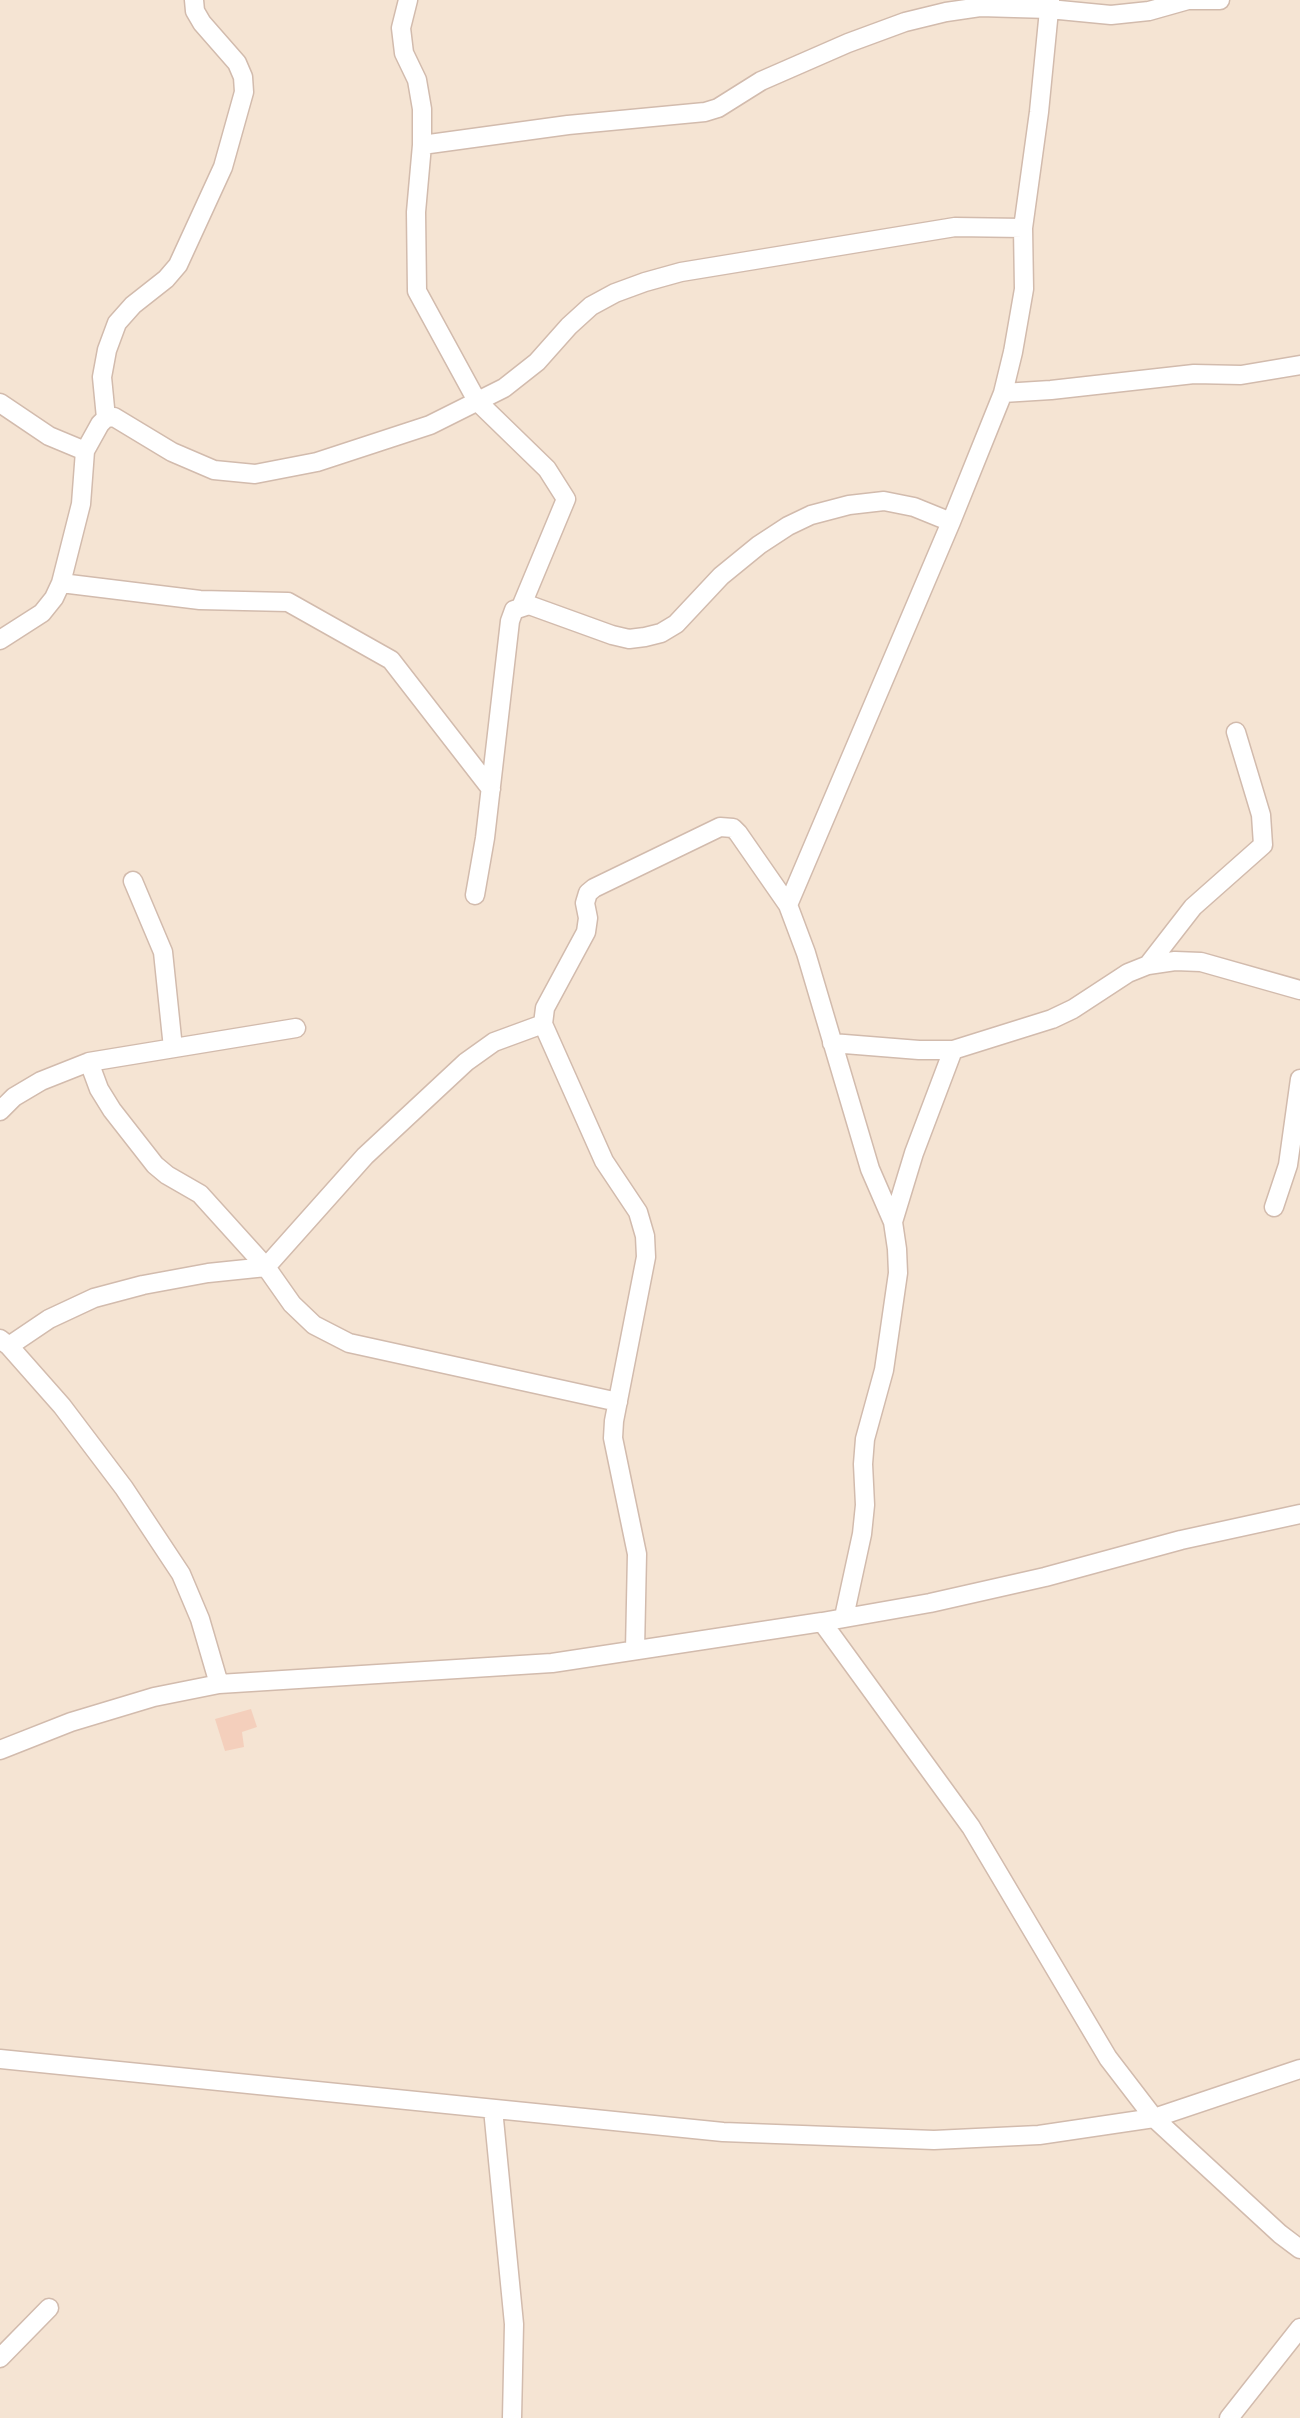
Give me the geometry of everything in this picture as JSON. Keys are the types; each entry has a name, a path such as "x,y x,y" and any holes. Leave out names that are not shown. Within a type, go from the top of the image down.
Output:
{"street":[{"path":"106,418 102,376 107,350 117,323 133,305 166,279 178,265 223,167 244,92 243,77 237,63 202,22 195,11 194,0"},
{"path":"408,0 401,28 404,52 417,80 422,110 422,145 416,212 417,291 477,401 547,469 566,499 520,607"},
{"path":"422,145 557,126 705,112 718,108 761,81 848,43 905,22 980,7 1050,4 1111,15 1149,11 1188,0 1220,0"},
{"path":"788,905 951,522 1003,393 1024,289 1023,228 1039,112 1050,4"},
{"path":"0,640 42,613 54,598 61,583 81,504 85,452 100,424 106,418 114,417 172,452 214,470 255,474 317,462 430,425 504,388 537,362 569,326 591,306 615,292 645,282 692,270 955,227 1023,228"},
{"path":"1003,393 1194,374 1241,375 1300,365"},
{"path":"0,403 49,436 85,452"},
{"path":"475,895 491,789 510,621 514,610 529,605 621,637 629,639 645,637 661,633 676,624 721,576 759,545 788,526 811,515 849,505 884,501 914,507 951,522"},
{"path":"61,583 200,600 288,602 391,660 491,789"},
{"path":"1148,965 1193,907 1263,845 1261,815 1236,732"},
{"path":"635,1650 637,1554 632,1521 615,1455 614,1421 645,1257 645,1236 638,1212 604,1161 543,1024 545,1008 586,932 588,918 585,903 588,893 720,827 733,828 738,833 788,905 806,953 870,1169 893,1222 898,1274 884,1370 865,1439 863,1464 865,1505 862,1534 844,1617"},
{"path":"133,881 163,952 173,1048"},
{"path":"832,1043 919,1050 953,1050 1052,1020 1074,1009 1128,973 1148,965 1175,961 1201,962 1300,990"},
{"path":"219,1684 197,1610 181,1574 124,1488 62,1406 5,1342 94,1298 143,1285 208,1273 266,1267 365,1156 466,1062 494,1042 543,1024"},
{"path":"0,1111 14,1097 41,1081 89,1062 296,1028"},
{"path":"893,1222 914,1153 953,1050"},
{"path":"89,1062 99,1089 112,1110 155,1164 167,1175 187,1184 200,1194 266,1267 292,1304 314,1325 349,1343 618,1402"},
{"path":"1274,1207 1288,1165 1300,1079"},
{"path":"0,1750 71,1722 154,1696 219,1684 552,1663 822,1622 964,1595 1181,1540 1300,1514"},
{"path":"822,1622 971,1827 1108,2058 1154,2118 1300,2249"},
{"path":"0,2059 723,2132 934,2140 1039,2135 1154,2118 1300,2070"},
{"path":"493,2109 514,2324 512,2418"},
{"path":"0,2358 49,2308"},
{"path":"1229,2418 1300,2328"}],"shaded area":[{"path":"0,0 1300,0 1300,2418 0,2418"}],"building":[{"path":"251,1709 257,1727 242,1732 244,1747 225,1751 215,1719"}]}
